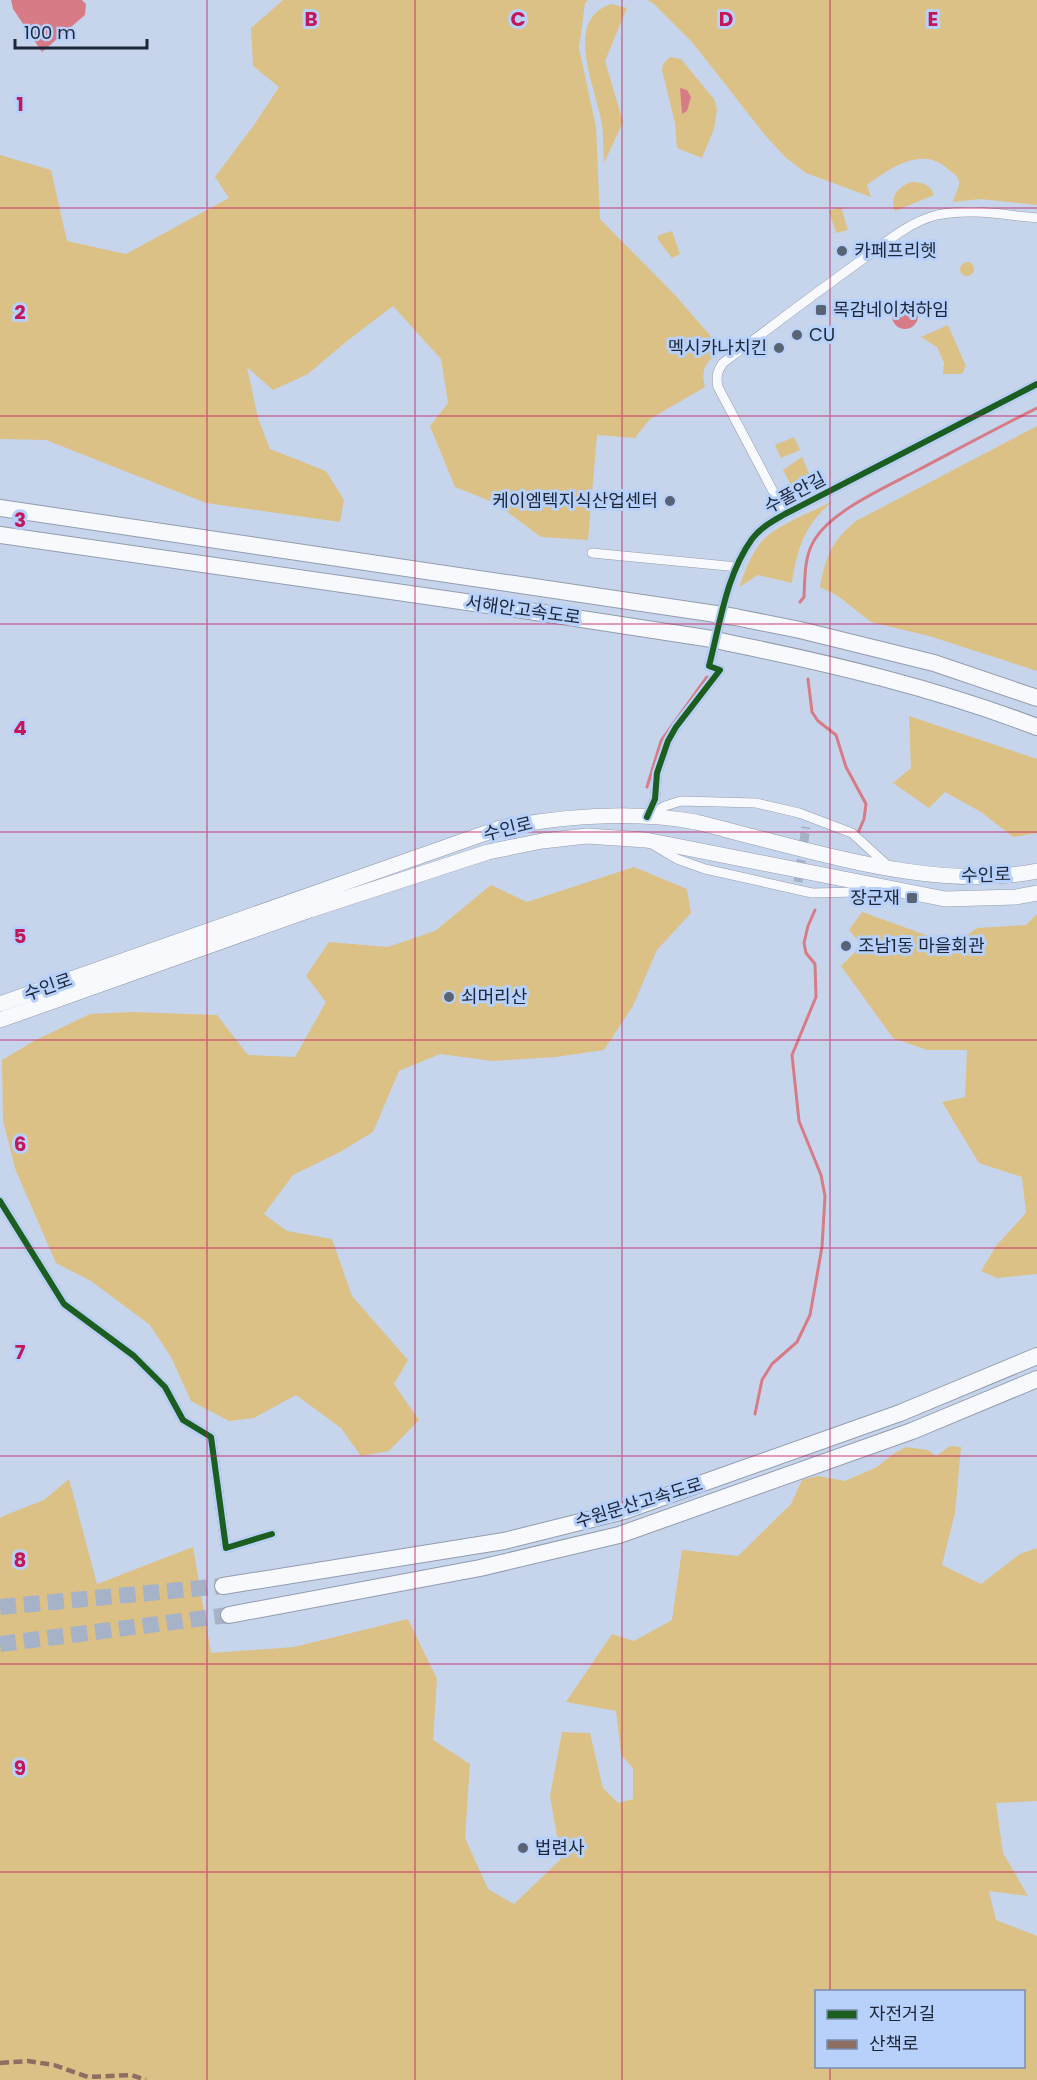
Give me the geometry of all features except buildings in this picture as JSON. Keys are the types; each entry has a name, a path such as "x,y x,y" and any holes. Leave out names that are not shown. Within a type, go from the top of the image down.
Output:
{"highway":[{"name":"서해안고속도로","path":"0,508 735,617 800,630 934,663 1037,698"},
{"name":"서해안고속도로","path":"0,535 712,639 793,656 918,687 1037,727"},
{"name":"수원문산고속도로","path":"223,1586 504,1541 624,1511 900,1413 1037,1356"},
{"name":"수원문산고속도로","path":"229,1615 480,1568 619,1535 912,1431 1037,1379"}],"main road":[{"name":"수인로","path":"0,1004 500,828 546,820 597,816 647,817 696,822 783,845 890,867 964,877 987,878 1037,871"},
{"name":"수인로","path":"0,1020 310,910 488,852 542,841 587,836 646,840 945,898 1016,897 1037,893"}],"street":[{"name":"수풀안길","path":"785,514 718,387 716,380 718,370 723,363 878,248 908,228 925,220 938,215 967,211 1037,218"},
{"name":"수풀안길","path":"647,817 656,799 657,773 668,741 676,727 720,670 710,666 730,585 753,538 766,525 785,514 1037,384"},
{"path":"592,553 738,567"},
{"path":"647,817 664,806 681,801 756,803 809,817 852,834 890,867"},
{"path":"806,827 809,817"},
{"path":"646,840 677,859 705,869 797,886 812,893 856,892 872,885"},
{"path":"0,1201 64,1304 134,1356 165,1387 183,1420 211,1437 226,1548 272,1534"}],"shaded area":[{"path":"11,0 82,0 86,4 85,15 42,52 13,9"},
{"path":"283,0 588,0 585,3 579,48 596,127 600,219 674,294 722,349 706,365 703,374 705,387 650,419 635,438 597,435 588,540 541,537 495,503 455,487 430,426 448,403 441,359 393,306 308,374 273,390 247,367 258,418 270,449 326,471 344,500 340,522 206,503 46,440 0,439 0,155 51,170 67,241 126,254 229,198 215,177 279,87 253,66 251,28"},
{"path":"647,0 1037,0 1037,205 980,199 953,202 959,186 957,177 938,162 928,159 906,162 876,178 867,185 871,197 806,173 785,157 765,135 692,42 653,3"},
{"path":"611,4 627,8 605,61 623,122 604,163 602,126 586,58 585,41 588,25 596,13"},
{"path":"670,57 681,59 714,99 717,109 714,129 702,158 677,148 675,123 662,70 663,64"},
{"path":"680,88 687,90 691,97 687,111 682,114"},
{"path":"911,182 925,184 934,195 895,211 893,201 896,193"},
{"path":"841,207 848,230 836,233 829,211"},
{"path":"672,231 680,254 672,258 657,238 659,235"},
{"path":"967,262 972,264 974,269 972,274 967,276 962,274 960,269 962,264"},
{"path":"905,303 914,307 918,316 914,325 905,329 896,325 892,316 896,307"},
{"path":"948,325 966,366 962,374 943,374 944,363 937,347 921,337"},
{"path":"1037,426 1037,671 929,636 871,622 838,596 820,587 831,550 856,521"},
{"path":"794,437 800,450 781,458 775,445"},
{"path":"802,457 814,484 795,493 783,470"},
{"path":"833,501 815,519 804,538 792,583 758,575 739,587 752,557 769,534"},
{"path":"909,716 1037,759 1037,833 1013,837 981,812 945,792 929,808 893,783 911,768"},
{"path":"634,867 687,889 691,913 657,950 633,1006 604,1050 556,1057 493,1061 440,1054 399,1071 373,1132 340,1152 293,1175 264,1214 287,1231 332,1239 352,1296 408,1360 394,1384 419,1420 389,1451 361,1456 341,1428 296,1395 254,1418 229,1421 191,1401 171,1357 150,1325 91,1281 56,1263 16,1171 3,1121 2,1060 34,1041 90,1014 133,1012 217,1015 248,1055 295,1057 326,1002 306,976 329,942 388,947 435,931 491,885 527,902"},
{"path":"862,912 954,945 977,928 1026,925 1037,914 1037,1274 997,1278 981,1271 996,1246 1026,1213 1022,1177 979,1163 942,1102 965,1097 967,1050 927,1050 893,1038 841,966 862,945 849,930"},
{"path":"950,1446 961,1447 955,1513 942,1565 981,1584 1020,1554 1037,1548 1037,1801 996,1803 1003,1853 1028,1896 989,1891 996,1920 1037,1936 1037,2080 0,2080 0,1518 44,1500 69,1479 97,1584 193,1547 211,1653 294,1647 408,1619 437,1679 433,1740 470,1764 465,1838 488,1889 514,1904 561,1859 550,1796 562,1732 590,1733 603,1788 618,1803 633,1799 633,1768 621,1755 616,1711 566,1702 612,1634 634,1641 672,1620 682,1550 738,1556 791,1504 802,1480 818,1476 845,1481 877,1467 906,1447 928,1450 936,1456"}],"waterway":[{"path":"800,602 804,597 806,567 811,546 823,528 834,518 877,491 1037,408"},
{"path":"647,787 661,741 707,677"},
{"path":"808,679 812,712 818,721 836,735 846,767 866,804 864,819 858,833"},
{"path":"755,1414 762,1380 772,1364 797,1342 810,1315 822,1247 825,1196 821,1175 799,1121 792,1055 816,997 815,964 806,953 804,943 815,910"}],"tunnel":[{"path":"798,882 806,827"},
{"path":"0,1607 223,1586"},
{"path":"0,1644 229,1615"}],"marked path":[{"path":"0,2063 28,2061 54,2065 88,2077 131,2075 146,2080"}],"cycle path":[{"path":"647,817 655,799 657,773 668,741 676,727 720,670 709,666 725,600 736,568 752,539 767,525 785,514 1037,384"},
{"path":"0,1201 64,1304 134,1356 165,1387 183,1420 211,1437 226,1548 272,1534"}],"place":[{"name":"카페프리헷","path":"842,251"},
{"name":"목감네이쳐하임","path":"821,310"},
{"name":"CU","path":"797,335"},
{"name":"멕시카나치킨","path":"779,348"},
{"name":"케이엠텍지식산업센터","path":"670,501"},
{"name":"장군재","path":"912,898"},
{"name":"조남1동 마을회관","path":"846,946"},
{"name":"쇠머리산","path":"449,997"},
{"name":"법련사","path":"523,1848"}]}
